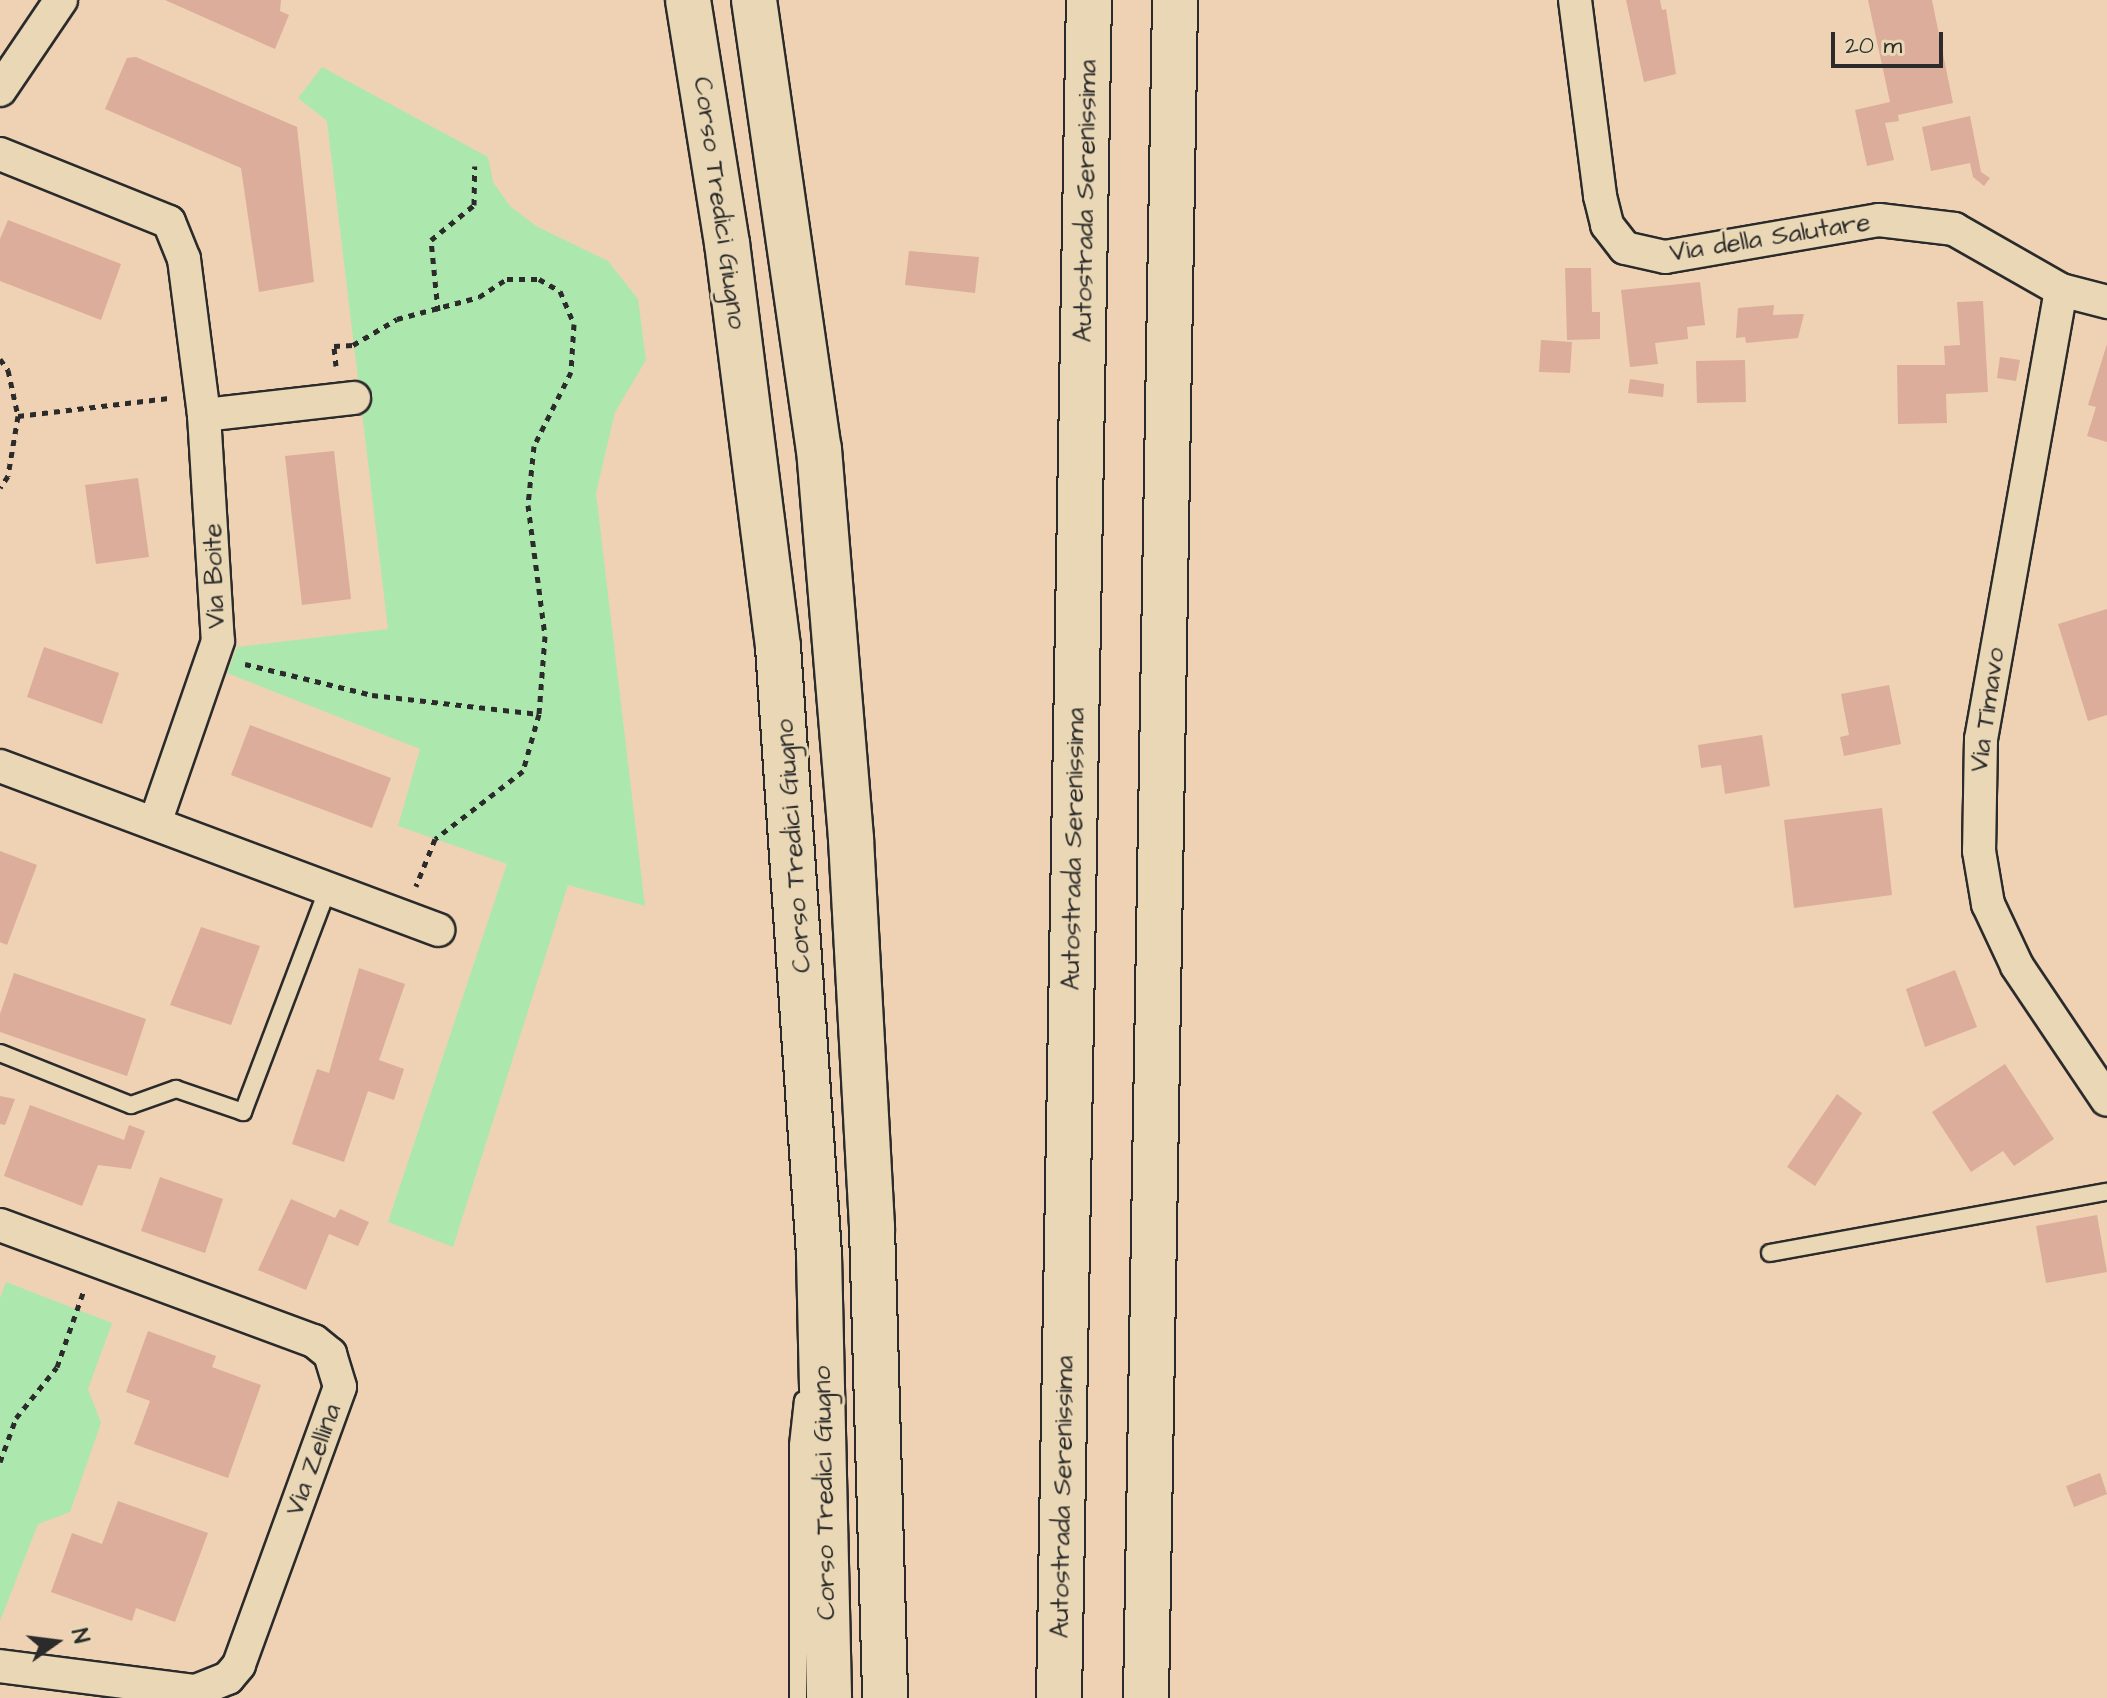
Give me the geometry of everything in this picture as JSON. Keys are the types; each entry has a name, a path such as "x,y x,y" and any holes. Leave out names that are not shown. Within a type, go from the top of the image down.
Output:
{"highway":[{"name":"Corso Tredici Giugno","path":"688,0 755,459 778,647 799,898 819,1255 829,1698"},
{"name":"Corso Tredici Giugno","path":"754,0 819,449 851,839 870,1196 885,1698"},
{"name":"Autostrada Serenissima","path":"1059,1698 1089,0"},
{"path":"1146,1698 1175,0"}],"street":[{"path":"0,90 61,0"},
{"name":"Via della Salutare","path":"1575,0 1600,196 1607,225 1625,248 1665,257 1879,220 1954,229 2061,290 2107,302"},
{"name":"Via Boite","path":"0,154 169,222 184,259 203,405 218,587 213,656 155,823"},
{"name":"Via Timavo","path":"2061,290 1981,739 1979,851 1988,904 2017,966 2107,1100"},
{"path":"203,405 347,399"},
{"path":"0,766 438,930"},
{"name":"Via Zellina","path":"0,1225 314,1341 330,1354 340,1387 239,1665 228,1678 195,1691 0,1666"}],"lane":[{"path":"0,1053 131,1105 176,1089 243,1112 328,888"},
{"path":"1770,1253 2107,1192"},
{"path":"798,1698 798,1445 819,1255"}],"path":[{"path":"438,311 431,240 474,205 475,166"},
{"path":"347,399 334,346 353,345 397,319 438,311 507,279 539,279 560,291 574,324 571,372 534,446 528,505 545,636 539,714 523,771 435,839 404,917"},
{"path":"0,359 8,370 18,416 8,476 0,488"},
{"path":"18,416 203,405"},
{"path":"213,656 372,695 539,714"},
{"path":"0,1462 16,1418 57,1367 95,1259"}],"green space":[{"path":"322,67 488,157 493,182 510,206 536,226 608,261 638,299 646,360 615,412 596,493 645,906 568,885 453,1247 388,1222 507,864 398,826 420,749 227,673 237,647 388,629 327,121 298,98"},
{"path":"6,1282 112,1323 88,1389 101,1423 70,1512 38,1524 0,1621 0,1298"}],"building":[{"path":"165,0 281,0 280,11 289,15 275,49"},
{"path":"1626,0 1660,0 1662,10 1666,9 1676,74 1644,82"},
{"path":"1868,0 1932,0 1953,103 1898,115 1899,121 1885,123 1894,160 1867,166 1855,110 1890,102"},
{"path":"136,57 297,127 314,282 259,292 241,168 105,109 127,58"},
{"path":"1970,116 1981,172 1990,178 1984,186 1973,177 1970,163 1931,171 1922,127"},
{"path":"8,220 121,264 101,320 0,281 0,239"},
{"path":"909,251 979,257 975,293 905,285"},
{"path":"1565,268 1591,268 1592,312 1600,312 1600,339 1567,340"},
{"path":"1700,282 1705,325 1687,327 1688,339 1655,343 1658,364 1630,367 1621,290"},
{"path":"1983,301 1988,392 1946,394 1947,423 1898,424 1897,365 1945,365 1944,346 1960,345 1957,302"},
{"path":"1774,305 1773,315 1804,314 1798,338 1746,343 1745,337 1736,338 1738,308"},
{"path":"1541,340 1572,342 1570,373 1539,372"},
{"path":"2107,344 2107,442 2087,436 2096,407 2088,405"},
{"path":"2000,357 2020,360 2016,381 1997,378"},
{"path":"1745,360 1746,402 1697,403 1696,361"},
{"path":"1630,379 1664,384 1663,397 1628,393"},
{"path":"334,451 351,599 302,605 285,456"},
{"path":"138,478 149,557 96,564 85,485"},
{"path":"2107,609 2107,715 2088,721 2058,624"},
{"path":"44,647 119,673 102,724 27,697"},
{"path":"1889,685 1901,744 1844,756 1840,737 1849,735 1841,694"},
{"path":"250,725 391,778 372,828 231,775"},
{"path":"1762,735 1770,786 1725,794 1721,765 1701,768 1698,745"},
{"path":"1882,808 1892,895 1794,908 1784,820"},
{"path":"0,851 37,865 7,945 0,942"},
{"path":"201,927 260,946 231,1025 170,1005"},
{"path":"359,968 405,984 379,1060 404,1069 394,1100 368,1091 344,1162 292,1144 317,1069 329,1073"},
{"path":"1955,970 1977,1027 1925,1047 1906,989"},
{"path":"14,973 146,1019 127,1076 0,1032 0,1014"},
{"path":"2005,1064 2054,1139 2014,1166 2003,1151 1971,1172 1932,1112"},
{"path":"1837,1094 1862,1113 1815,1186 1787,1167"},
{"path":"0,1096 15,1099 5,1125 0,1124"},
{"path":"30,1105 124,1140 129,1125 145,1131 131,1169 98,1165 82,1206 4,1176"},
{"path":"160,1177 223,1199 205,1253 141,1231"},
{"path":"291,1199 335,1218 340,1209 369,1222 358,1246 329,1234 306,1290 258,1270"},
{"path":"2097,1215 2107,1272 2046,1283 2036,1226"},
{"path":"148,1331 216,1356 212,1367 261,1385 228,1478 134,1444 150,1401 126,1392"},
{"path":"2100,1473 2107,1494 2074,1507 2066,1486"},
{"path":"118,1501 208,1533 175,1622 136,1608 132,1621 51,1592 72,1533 102,1544"}]}
